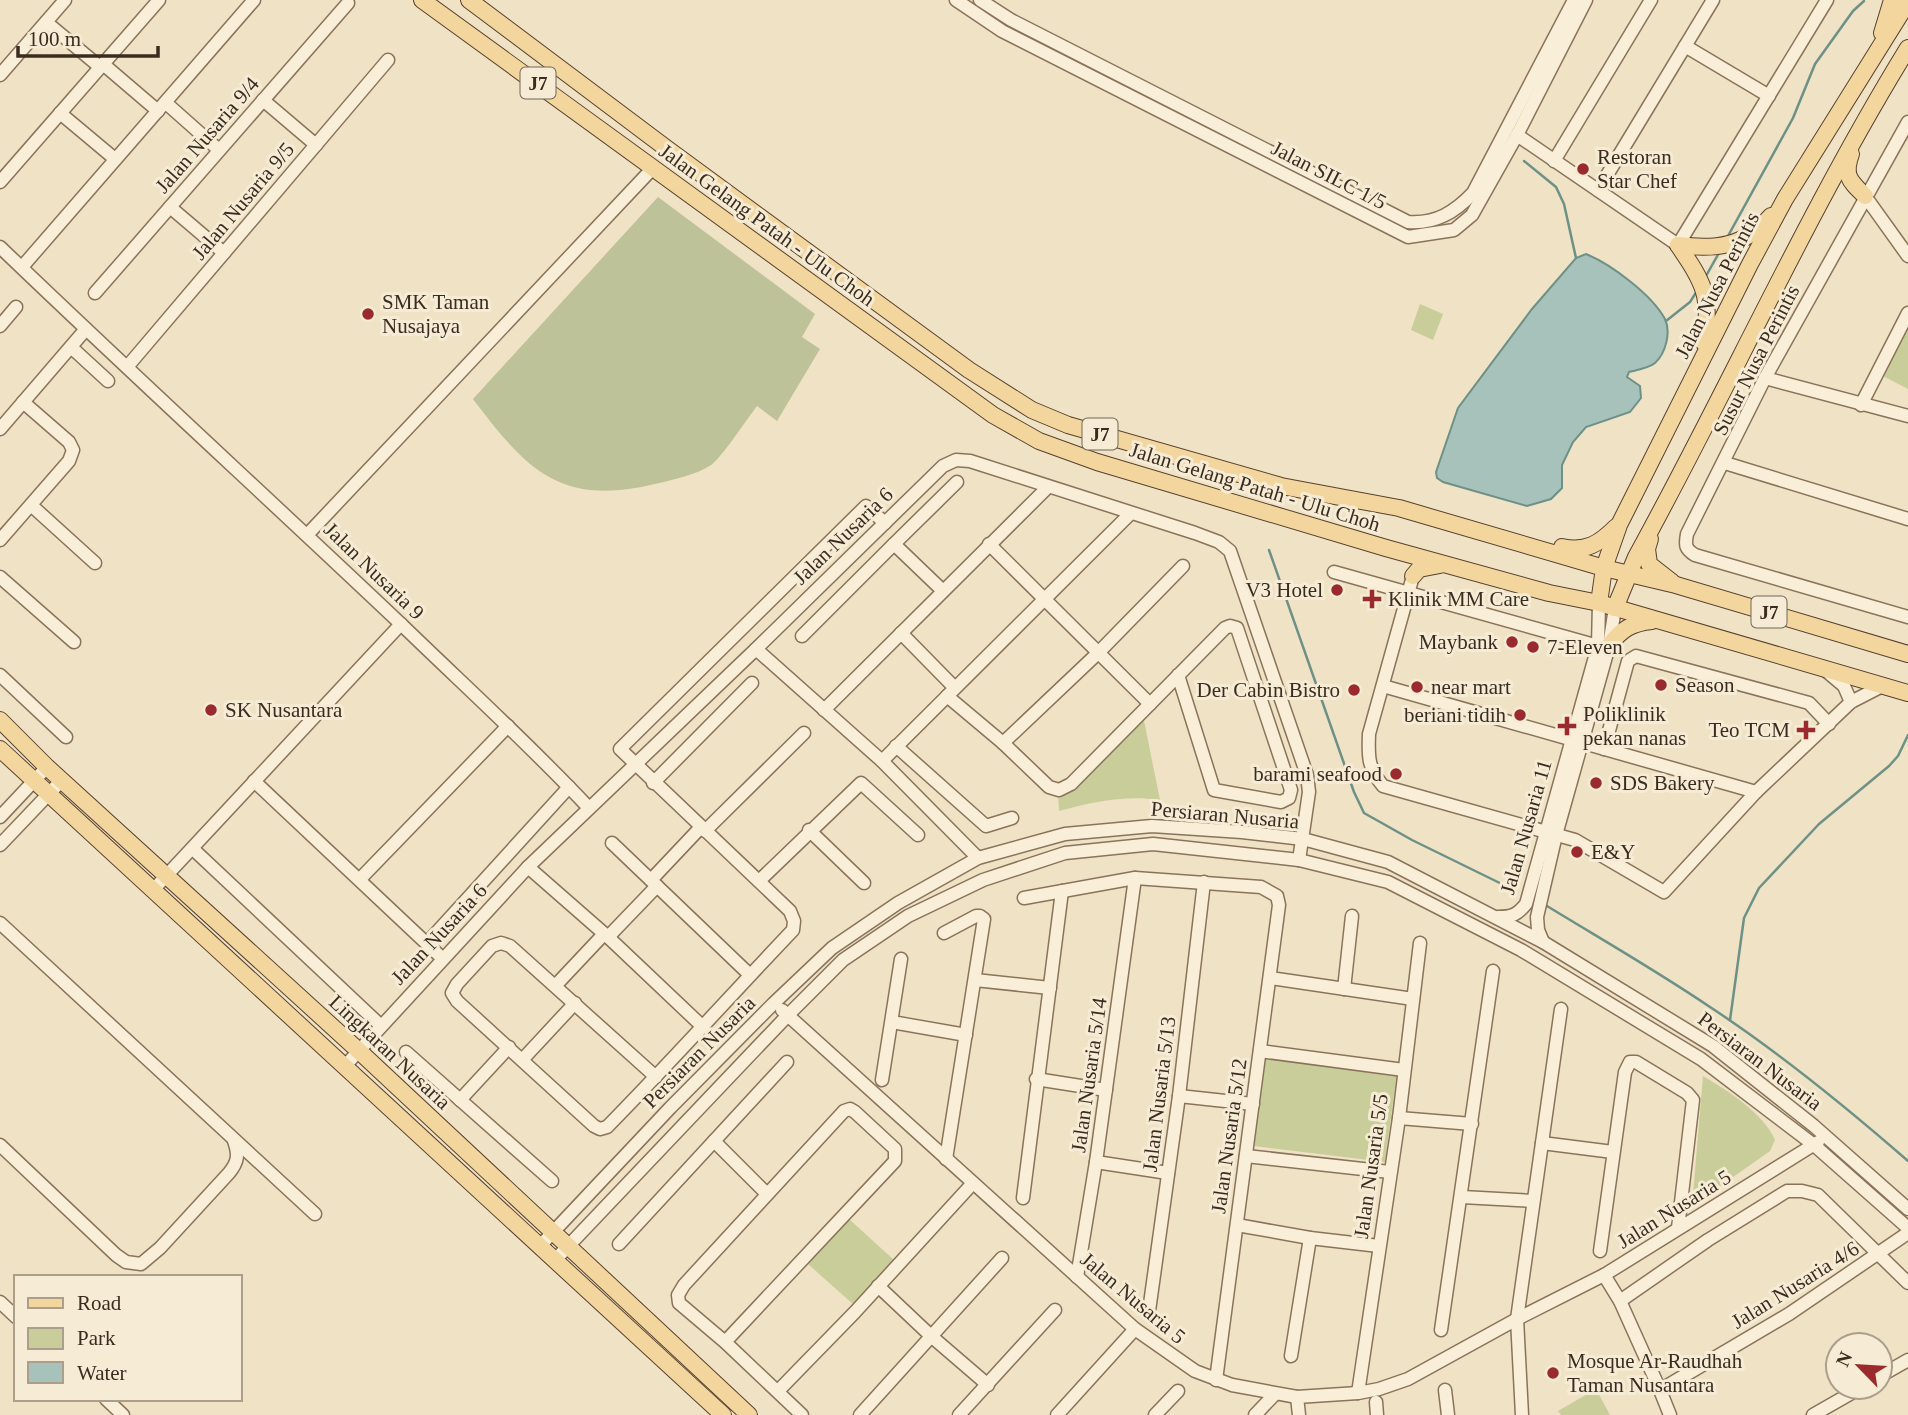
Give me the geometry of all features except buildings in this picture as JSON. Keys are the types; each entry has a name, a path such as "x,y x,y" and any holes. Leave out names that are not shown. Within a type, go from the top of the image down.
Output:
{"main road":[{"name":"Jalan Gelang Patah - Ulu Choh","path":"422,0 993,415 1040,441 1097,462 1386,548 1549,593 1662,620 1908,693"},
{"name":"Jalan Gelang Patah - Ulu Choh","path":"469,0 958,362 1003,394 1032,410 1068,425 1281,486 1399,508 1628,575 1676,585 1908,654"},
{"path":"1856,86 1884,29 1892,0"},
{"name":"Jalan Nusa Perintis","path":"1607,605 1604,568 1619,525 1785,199 1908,2"},
{"path":"1607,605 1628,575 1862,122 1908,48"},
{"path":"1862,122 1846,167 1847,176 1865,197"},
{"path":"1806,227 1832,192 1842,189 1865,197"},
{"path":"1678,246 1709,249 1741,240 1764,224 1785,199"},
{"path":"1678,246 1697,272 1705,290 1708,321 1701,361"},
{"path":"1661,511 1647,549 1647,557 1649,564 1676,585"},
{"path":"1494,534 1573,549 1589,548 1601,542 1619,525"},
{"path":"1386,548 1410,561 1413,566 1411,584"},
{"path":"1411,584 1419,569 1426,566 1456,567"},
{"path":"1603,646 1635,623 1662,620"},
{"name":"Lingkaran Nusaria","path":"0,720 47,767 359,1051 749,1415"},
{"name":"Lingkaran Nusaria","path":"0,749 723,1415"}],"street":[{"path":"0,75 65,0"},
{"path":"0,182 159,0"},
{"path":"22,267 254,0"},
{"name":"Jalan SILC 1/5","path":"956,0 1002,31 1408,237 1454,230 1472,215 1517,135 1586,0"},
{"name":"Jalan SILC 1/5","path":"980,0 1011,20 1408,222 1422,223 1442,218 1460,207 1473,193 1574,0"},
{"path":"1554,161 1651,0"},
{"path":"1517,135 1678,246 1827,0"},
{"path":"1598,190 1710,1"},
{"name":"Jalan Nusaria 9/4","path":"95,293 348,2"},
{"path":"46,22 219,150"},
{"path":"1685,46 1769,96"},
{"name":"Jalan Nusaria 9/5","path":"127,367 388,60"},
{"path":"263,100 316,145"},
{"path":"60,113 115,159"},
{"name":"Susur Nusa Perintis","path":"1908,122 1765,379 1687,534 1685,544 1688,551 1695,555 1908,617"},
{"path":"307,535 652,169"},
{"path":"1865,197 1908,256"},
{"path":"170,206 224,253"},
{"name":"Jalan Nusaria 9","path":"0,247 401,624 589,808"},
{"path":"0,326 16,307"},
{"path":"1861,405 1908,313"},
{"path":"0,429 86,329"},
{"path":"71,347 108,381"},
{"path":"1765,379 1908,416"},
{"path":"0,540 69,461 73,450 69,442 23,402"},
{"name":"Jalan Nusaria 6","path":"345,1066 528,867 943,466 956,460 971,461 1219,541 1230,551 1307,775 1309,792 1299,860"},
{"path":"1724,463 1908,520"},
{"path":"802,636 957,482"},
{"path":"824,710 1048,487"},
{"path":"31,505 95,563"},
{"path":"656,1077 510,946 500,943 492,946 452,993 457,1001 600,1129 607,1127 656,1077 793,930 794,921 790,911 620,749 866,506 885,523"},
{"path":"882,761 1130,514"},
{"path":"894,544 943,591"},
{"path":"989,544 1150,704"},
{"path":"1003,743 1098,653 1183,566"},
{"path":"1334,572 1411,584 1603,646"},
{"path":"0,577 74,642"},
{"path":"1411,584 1369,734 1368,757 1372,773 1383,786 1575,840 1664,892 1756,792 1851,702 1884,685"},
{"name":"Jalan Nusaria 11","path":"1494,917 1511,917 1519,913 1526,904 1551,834 1603,646 1607,605"},
{"path":"153,890 401,624"},
{"path":"901,633 951,692 1049,787 1059,790 1071,784 1178,675 1225,628 1237,628 1291,790 1289,798 1281,802 1214,790 1178,675"},
{"path":"756,649 882,761 978,858"},
{"path":"1604,748 1628,661 1636,656 1809,703 1829,724"},
{"path":"1820,666 1844,686 1851,702"},
{"path":"0,675 66,737"},
{"path":"653,783 752,683"},
{"path":"1383,686 1756,792"},
{"path":"360,879 508,726"},
{"path":"556,985 606,936 703,829 804,733"},
{"path":"896,746 986,826 1012,818"},
{"path":"0,817 47,767"},
{"path":"0,845 62,780"},
{"path":"254,781 442,958"},
{"path":"759,881 861,783 918,835"},
{"path":"427,943 569,787"},
{"name":"Persiaran Nusaria","path":"540,1246 670,1108 832,948 898,903 978,858 1065,834 1152,826 1303,839 1388,862 1543,942 1713,1046 1825,1136 1908,1209"},
{"path":"809,831 864,883"},
{"name":"Jalan Nusaria 11","path":"1543,942 1536,917 1551,834"},
{"path":"612,843 750,975"},
{"name":"Persiaran Nusaria","path":"555,1260 843,960 908,916 983,880 1065,853 1153,845 1299,860 1388,882 1521,950 1701,1059 1814,1145 1908,1231"},
{"path":"193,849 380,1025"},
{"path":"528,867 703,1027"},
{"path":"1024,898 1135,878 1204,883"},
{"name":"Jalan Nusaria 5/14","path":"1077,1277 1096,1161 1135,878"},
{"name":"Jalan Nusaria 5/12","path":"1204,883 1261,887 1278,896 1279,905 1216,1380"},
{"name":"Jalan Nusaria 5/13","path":"1149,1311 1179,1096 1204,883"},
{"path":"1023,1198 1036,1079 1062,891"},
{"path":"944,933 976,916 984,919 947,1159"},
{"path":"1345,989 1352,916"},
{"path":"0,923 315,1214"},
{"name":"Jalan Nusaria 5/5","path":"1358,1393 1399,1118 1419,943"},
{"path":"882,1080 901,959"},
{"path":"1441,1330 1493,971"},
{"path":"1270,978 1413,999"},
{"path":"975,980 1050,988"},
{"path":"523,1059 575,1003"},
{"name":"Jalan Nusaria 5","path":"774,1003 1135,1329 1183,1364 1216,1380 1297,1397 1358,1393 1408,1379 1604,1275 1825,1136"},
{"path":"1522,1415 1517,1319 1561,1009"},
{"path":"892,1022 966,1035"},
{"path":"460,1100 509,1046"},
{"path":"1260,1051 1404,1070"},
{"path":"406,1052 552,1181"},
{"path":"619,1244 787,1062"},
{"path":"1600,1251 1625,1072 1630,1062 1647,1068 1687,1093 1693,1100 1678,1228"},
{"path":"1036,1079 1106,1090"},
{"path":"1179,1096 1253,1104"},
{"path":"725,1342 895,1161 895,1149 850,1109 844,1111 766,1193 678,1295 679,1304 725,1342 802,1415"},
{"path":"1399,1118 1472,1124"},
{"path":"0,1145 116,1255 126,1262 141,1264 160,1248 236,1164 239,1153 234,1140 227,1132"},
{"path":"714,1141 766,1193"},
{"path":"1542,1143 1613,1152"},
{"path":"1246,1156 1390,1172"},
{"path":"1096,1161 1168,1173"},
{"path":"778,1391 973,1183"},
{"path":"1620,1301 1708,1240 1787,1191 1818,1195 1908,1283"},
{"path":"1462,1197 1533,1201"},
{"path":"1237,1225 1310,1238 1379,1246"},
{"name":"Jalan Nusaria 4/6","path":"1660,1390 1756,1335 1880,1254 1908,1231"},
{"path":"1291,1356 1310,1238"},
{"path":"860,1415 1002,1258"},
{"path":"1604,1275 1620,1301 1670,1415"},
{"path":"878,1286 930,1336 988,1385"},
{"path":"0,1302 14,1315"},
{"path":"959,1415 1055,1310"},
{"path":"1057,1415 1135,1329"},
{"path":"1445,1390 1447,1415"},
{"path":"1155,1415 1178,1391"},
{"path":"1255,1415 1275,1394"},
{"path":"1297,1397 1299,1415"},
{"path":"108,1401 123,1415"},
{"path":"1813,1415 1838,1401"}],"green space":[{"path":"658,197 815,314 802,337 820,349 777,421 757,406 721,454 705,469 676,479 622,490 594,490 570,486 529,463 510,445 473,399"},
{"path":"1420,304 1443,314 1433,340 1411,330"},
{"path":"1908,324 1908,389 1881,375"},
{"path":"1143,716 1160,800 1109,800 1059,811 1058,792"},
{"path":"1266,1055 1397,1072 1385,1162 1254,1146"},
{"path":"1703,1076 1754,1112 1775,1140 1770,1151 1692,1206"},
{"path":"849,1219 894,1260 854,1305 808,1264"},
{"path":"1596,1389 1610,1415 1561,1415 1558,1411"}],"water":[{"path":"1586,254 1630,281 1651,300 1667,324 1665,348 1659,359 1650,366 1629,372 1627,377 1640,386 1641,398 1630,412 1586,427 1573,442 1562,465 1562,488 1551,499 1527,506 1443,482 1437,478 1436,472 1458,408 1532,309 1576,258"}],"waterway":[{"path":"1728,236 1793,118 1815,64 1853,11 1864,1"},
{"path":"1524,161 1556,187 1564,204 1576,258"},
{"path":"1706,276 1720,251"},
{"path":"1666,321 1690,302 1697,291"},
{"path":"1269,550 1354,792 1364,813 1512,889"},
{"path":"1730,1020 1744,918 1759,888 1819,824 1889,766 1898,756 1908,735"},
{"path":"1547,906 1670,981 1762,1043 1908,1161"}],"place":[{"name":"Restoran Star Chef","path":"1583,169"},
{"name":"SMK Taman Nusajaya","path":"368,314"},
{"name":"V3 Hotel","path":"1337,590"},
{"name":"Klinik MM Care","path":"1372,599"},
{"name":"Maybank","path":"1512,642"},
{"name":"7-Eleven","path":"1533,647"},
{"name":"Season","path":"1661,685"},
{"name":"near mart","path":"1417,687"},
{"name":"Der Cabin Bistro","path":"1354,690"},
{"name":"SK Nusantara","path":"211,710"},
{"name":"beriani tidih","path":"1520,715"},
{"name":"Poliklinik pekan nanas","path":"1567,726"},
{"name":"Teo TCM","path":"1806,730"},
{"name":"barami seafood","path":"1396,774"},
{"name":"SDS Bakery","path":"1596,783"},
{"name":"E&Y","path":"1577,852"},
{"name":"Mosque Ar-Raudhah Taman Nusantara","path":"1553,1373"}]}
